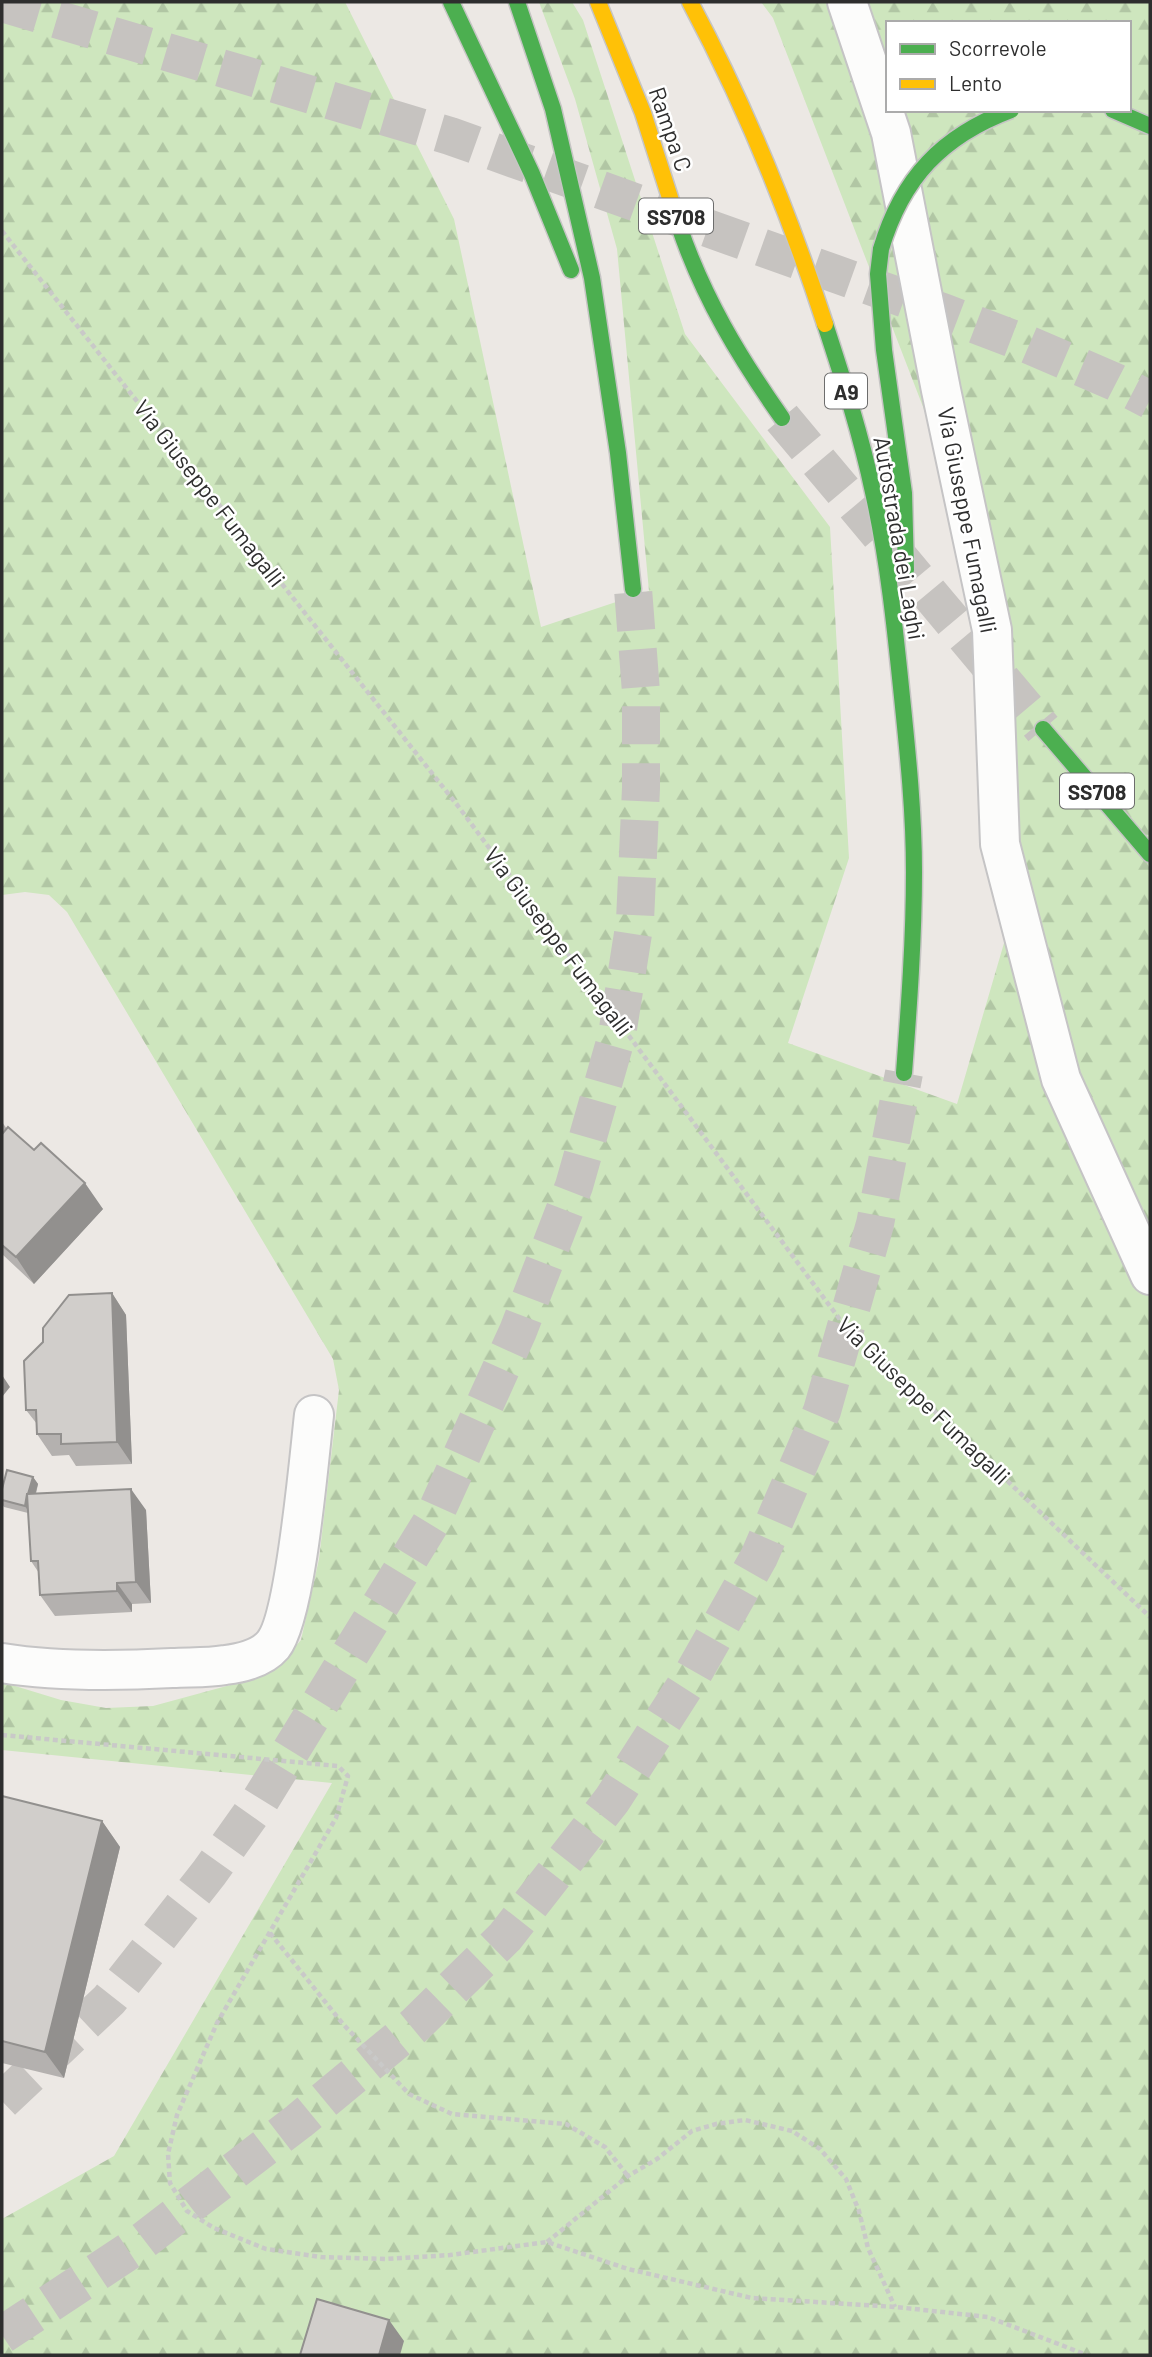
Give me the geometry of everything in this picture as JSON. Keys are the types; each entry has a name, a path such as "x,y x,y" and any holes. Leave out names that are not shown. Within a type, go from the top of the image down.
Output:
{"main road":[{"path":"451,2 532,174 570,267 603,361"},
{"path":"517,2 553,109 592,278 618,453 633,589"},
{"name":"Rampa C","path":"597,2 623,59 705,296 753,378 782,418"},
{"name":"Autostrada dei Laghi","path":"690,2 761,146 812,282 854,417 873,491 887,573 912,806 913,957 904,1073"},
{"path":"912,806 904,493 884,350 878,274 881,249 892,213 920,168 952,139 1005,112"},
{"path":"1118,112 1150,126"},
{"name":"SS708","path":"1044,729 1150,853"}],"street":[{"name":"Via Giuseppe Fumagalli","path":"848,2 891,133 992,630 1000,844 1061,1079 1150,1275"},
{"path":"2,1663 127,1670 226,1665 260,1656 274,1643 285,1620 294,1576 314,1415"}],"path":[{"name":"Via Giuseppe Fumagalli","path":"2,231 458,806 844,1325 1150,1616"},
{"path":"2,1735 338,1766 348,1776 336,1818 217,2023 177,2115 168,2154 170,2183 187,2211 214,2228 266,2249 321,2256 386,2259 547,2242 628,2269 752,2298 988,2317 1087,2355"},
{"path":"270,1933 343,2024 409,2094 452,2114 566,2124 605,2147 628,2176"},
{"path":"547,2242 628,2176 657,2159 692,2131 746,2120 792,2132 820,2149 846,2179 876,2267 895,2308"}],"green space":[{"path":"2,2 345,2 454,219 541,627 649,591 617,249 575,99 539,2 572,2 583,20 685,334 830,527 849,858 788,1043 957,1104 1016,902 1006,622 773,18 761,2 1150,2 1150,2355 2,2355 2,2219 114,2156 332,1783 2,1750 2,1682 61,1700 106,1708 153,1706 234,1684 281,1663 301,1640 319,1559 339,1390 333,1359 67,912 49,895 25,892 2,895"}],"building":[{"path":"8,1127 34,1150 41,1143 85,1183 16,1257 2,1245 2,1134"},
{"path":"112,1293 117,1442 61,1444 61,1434 37,1434 36,1410 26,1410 24,1361 43,1342 43,1328 69,1295"},
{"path":"7,1470 33,1477 25,1506 2,1500"},
{"path":"131,1489 136,1582 117,1583 117,1591 40,1595 38,1561 31,1561 27,1494"},
{"path":"2,1796 102,1821 45,2052 2,2041"},
{"path":"317,2299 389,2320 379,2355 300,2355"}],"tunnel":[{"path":"2,3 450,136 945,313 1029,345 1150,400"},
{"path":"782,418 1043,729"},
{"path":"2,2101 109,2000 209,1873 258,1804 432,1521 518,1331 574,1186 617,1035 635,921 641,788 641,692 633,589"},
{"path":"2,2335 135,2247 299,2121 414,2026 505,1937 612,1800 694,1672 759,1557 822,1411 875,1224 904,1073"}],"traffic: fast":[{"path":"451,2 532,174 571,270"},
{"path":"517,2 553,109 592,278 618,453 633,589"},
{"path":"881,249 900,201 928,163 965,133 1006,112"},
{"path":"1118,112 1150,126"},
{"path":"679,226 699,277 723,326 782,418"},
{"path":"881,249 878,274 884,350"},
{"path":"825,324 845,386 873,492 894,620 910,784 914,872 904,1073"},
{"path":"884,350 904,493 906,570"},
{"path":"1043,729 1150,854"}],"traffic: slow":[{"path":"598,2 643,113 679,226"},
{"path":"690,2 765,160 825,324"}]}
